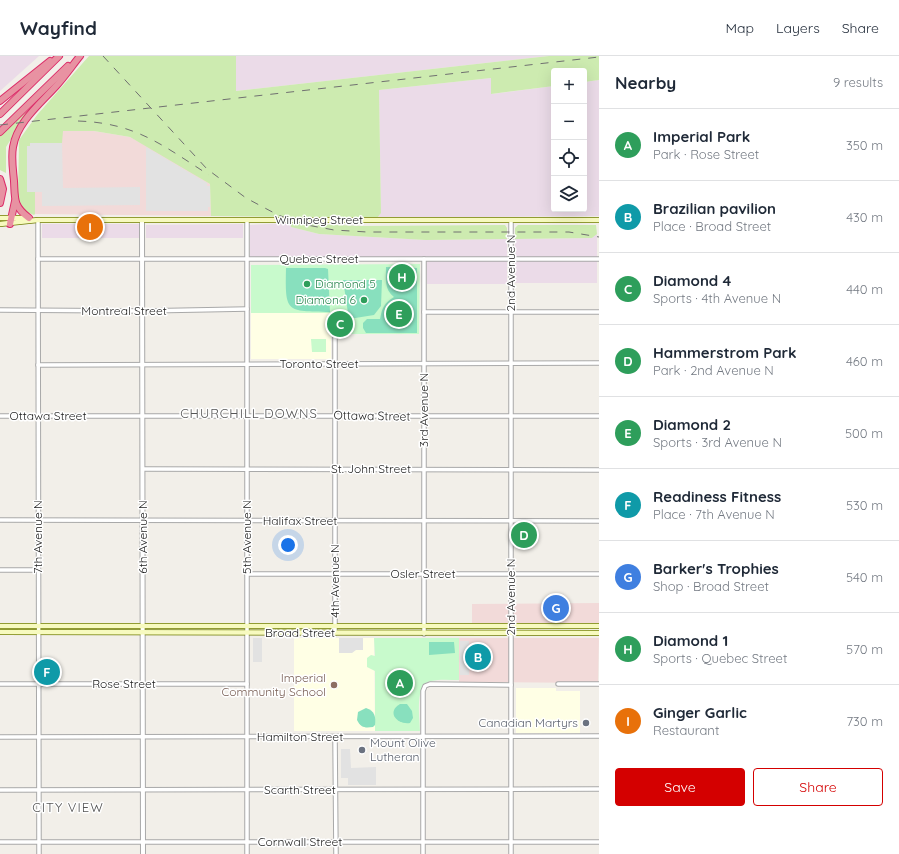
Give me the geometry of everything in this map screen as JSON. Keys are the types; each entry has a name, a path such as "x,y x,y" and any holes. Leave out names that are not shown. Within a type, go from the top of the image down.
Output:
{"highway":[{"path":"0,101 56,56"},
{"path":"0,114 59,56"},
{"path":"0,132 79,56"},
{"path":"11,221 15,199 12,156 13,147 18,132 41,100 57,85 79,56"},
{"path":"0,179 3,189 0,203"},
{"path":"15,199 19,211 29,218"}],"main road":[{"name":"Winnipeg Street","path":"0,218 11,221 599,220"},
{"name":"Winnipeg Street","path":"0,224 29,218 38,220"},
{"name":"Broad Street","path":"0,626 599,626"},
{"name":"Broad Street","path":"0,632 424,634 599,633"}],"street":[{"name":"7th Avenue N","path":"38,220 39,854"},
{"name":"6th Avenue N","path":"142,220 143,854"},
{"name":"5th Avenue N","path":"247,220 247,854"},
{"name":"2nd Avenue N","path":"511,220 511,854"},
{"name":"Quebec Street","path":"38,259 599,259"},
{"name":"3rd Avenue N","path":"424,259 424,634"},
{"name":"Montreal Street","path":"0,310 142,312 247,309"},
{"path":"424,312 599,312"},
{"name":"4th Avenue N","path":"335,337 335,633"},
{"name":"Toronto Street","path":"38,365 599,364"},
{"name":"Ottawa Street","path":"0,416 599,416"},
{"name":"St. John Street","path":"143,470 335,468 511,468 599,470"},
{"name":"Halifax Street","path":"0,520 247,522 599,521"},
{"path":"0,570 38,570"},
{"name":"Osler Street","path":"247,574 599,574"},
{"name":"Rose Street","path":"0,684 247,684"},
{"path":"423,854 423,691 425,686 430,684 512,685"},
{"path":"558,684 599,684"},
{"name":"Hamilton Street","path":"0,737 599,736"},
{"path":"335,737 336,854"},
{"name":"Scarth Street","path":"0,790 599,789"},
{"name":"Cornwall Street","path":"0,842 599,842"}],"shaded area":[{"path":"0,56 39,56 0,91"},
{"path":"236,56 549,56 236,91"},
{"path":"491,78 492,94 551,86 551,212 587,212 587,82 599,80 599,216 377,218 381,212 379,90"},
{"path":"62,131 94,131 130,137 160,153 210,184 211,216 35,214 35,192 27,192 30,143 62,143"},
{"path":"30,143 62,143 63,188 140,187 140,205 42,206 42,192 27,192 27,146 30,146"},
{"path":"146,147 207,183 207,186 210,186 210,207 208,207 208,211 146,211"},
{"path":"290,223 291,227 319,234 426,240 507,239 507,284 427,284 426,257 250,257 250,225"},
{"path":"42,224 139,224 139,238 42,238"},
{"path":"243,224 243,238 146,238 146,225"},
{"path":"597,234 597,283 515,283 515,239 592,238"},
{"path":"251,313 331,313 331,359 251,359"},
{"path":"599,603 599,623 472,624 472,604"},
{"path":"253,638 262,638 262,662 253,662"},
{"name":"Imperial Community School","path":"294,638 374,638 375,731 294,731"},
{"path":"339,638 363,638 363,650 356,650 352,653 339,653"},
{"path":"459,638 599,638 598,683 459,682"},
{"path":"460,641 469,641 469,675 460,675"},
{"path":"516,688 556,688 556,691 580,691 580,733 516,733"},
{"path":"341,749 350,749 351,768 376,767 376,785 348,785 348,778 341,778"}],"green space":[{"path":"89,56 236,56 236,91 549,56 599,56 599,80 587,82 587,68 551,68 551,86 491,94 491,78 379,90 381,213 377,218 211,216 210,184 130,137 94,131 63,131 62,143 31,143 30,146 27,146 27,192 35,192 34,215 22,210 18,198 19,140 37,115"},
{"path":"37,102 23,120 6,147 6,173 0,170 0,136"},
{"path":"290,223 362,226 505,225 507,228 507,239 426,240 319,234 291,227"},
{"path":"518,225 596,225 597,234 592,238 515,239 515,228"},
{"path":"420,264 419,334 331,334 331,313 251,313 251,265"},
{"path":"386,267 417,268 417,333 366,333 363,328 363,323 367,319 380,319 384,306 394,297 387,287"},
{"name":"Diamond 5","path":"286,268 328,269 330,312 296,310 291,306 286,294"},
{"name":"Diamond 6","path":"343,280 382,280 381,306 374,315 349,319"},
{"path":"340,317 346,320 346,332 332,332 333,322"},
{"path":"311,339 326,339 326,352 312,352"},
{"path":"515,524 532,524 532,546 515,546"},
{"path":"374,638 459,638 459,680 431,681 426,683 422,688 419,702 420,731 375,731 375,671 367,667 367,658 371,655 375,656"},
{"path":"429,642 454,642 455,653 429,655"},
{"path":"400,704 407,704 412,711 413,718 410,723 401,722 395,717 394,711"},
{"path":"366,708 374,715 375,725 373,727 364,727 360,725 357,720 358,712"}],"railway":[{"path":"103,56 207,169 246,198 278,215 307,225 334,230 367,232 569,232 599,237"},
{"path":"0,125 599,57"},
{"path":"78,121 116,126 133,131 162,145 209,175"}],"place":[{"name":"Ginger Garlic","path":"90,227"},
{"name":"Diamond 1","path":"402,277"},
{"name":"Diamond 5","path":"307,284"},
{"name":"Diamond 6","path":"364,300"},
{"name":"Diamond 2","path":"399,314"},
{"name":"Diamond 4","path":"340,324"},
{"name":"Hammerstrom Park","path":"524,535"},
{"name":"Barker's Trophies","path":"556,608"},
{"name":"Brazilian pavilion","path":"478,657"},
{"name":"Readiness Fitness","path":"47,672"},
{"name":"Imperial Park","path":"400,683"},
{"name":"Imperial Community School","path":"334,685"},
{"name":"Canadian Martyrs","path":"586,723"},
{"name":"Mount Olive Lutheran","path":"362,750"}],"district":[{"name":"CHURCHILL DOWNS","path":"249,413"},
{"name":"CITY VIEW","path":"68,807"}]}
